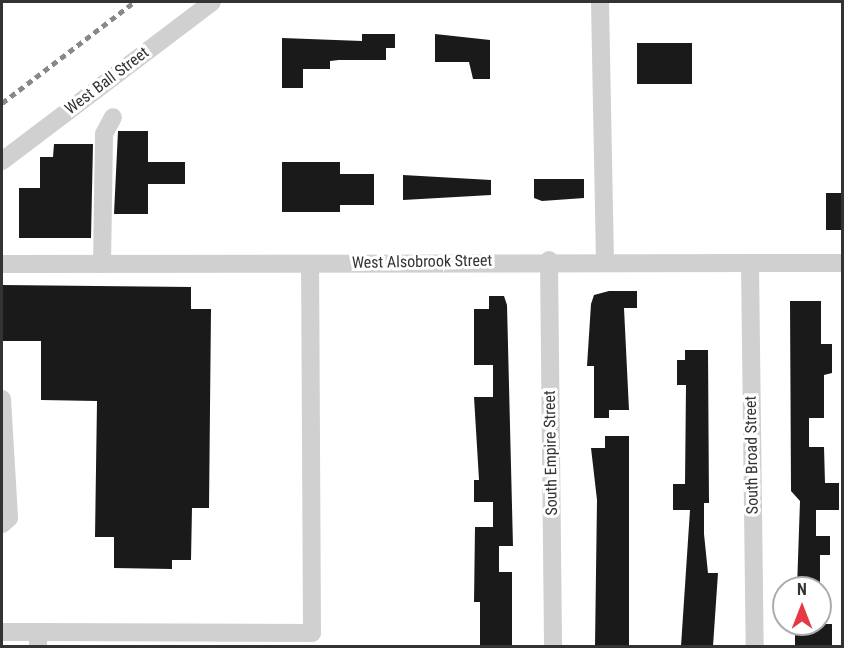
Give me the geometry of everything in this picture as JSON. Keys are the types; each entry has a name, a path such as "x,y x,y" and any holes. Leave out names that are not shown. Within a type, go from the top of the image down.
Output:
{"street":[{"name":"West Ball Street","path":"2,160 212,2"},
{"path":"600,2 605,261"},
{"path":"102,264 104,134 113,117"},
{"name":"West Alsobrook Street","path":"2,264 310,264 549,260 843,263"},
{"name":"South Empire Street","path":"549,260 553,646"},
{"name":"South Broad Street","path":"750,263 755,646"},
{"path":"2,632 38,639 154,640 312,633 310,264"},
{"path":"2,399 9,518 2,524"}],"building":[{"path":"362,34 395,34 395,48 386,48 386,60 339,60 330,61 330,69 303,69 303,88 282,88 282,38 362,41"},
{"path":"435,34 490,40 490,79 473,79 469,62 435,62"},
{"path":"637,43 692,43 692,84 637,84"},
{"path":"118,131 148,131 148,162 185,162 185,184 148,184 148,214 114,214"},
{"path":"54,144 93,144 91,238 19,238 19,188 40,188 40,157 53,157"},
{"path":"282,162 340,162 340,174 374,174 374,205 340,205 340,212 282,212"},
{"path":"403,175 491,180 491,195 403,200"},
{"path":"534,179 584,179 584,198 542,201 534,198"},
{"path":"826,193 842,193 842,230 826,230"},
{"path":"2,285 191,287 191,309 211,309 209,508 192,508 191,560 172,560 172,569 114,568 114,537 95,537 97,401 41,400 41,341 2,341"},
{"path":"609,291 637,291 637,308 624,308 629,410 609,410 609,418 594,418 594,366 587,366 591,304 594,295"},
{"path":"489,296 504,296 507,305 513,546 499,546 499,572 512,572 512,645 480,645 480,602 474,602 475,527 493,527 493,502 474,502 474,480 479,480 474,397 493,397 493,365 474,365 474,309 489,309"},
{"path":"790,301 821,301 821,344 832,344 832,373 824,375 824,418 809,418 809,447 824,447 825,483 839,483 839,510 816,510 816,536 830,536 830,555 820,555 820,576 797,576 800,501 791,491"},
{"path":"685,350 708,350 709,503 704,503 704,534 708,573 718,573 713,646 681,646 690,510 673,510 673,484 685,484 686,385 677,385 677,360 685,360"},
{"path":"605,436 629,436 629,646 595,646 597,500 591,448 605,448"},
{"path":"795,636 832,636 832,646 795,646"}],"railway":[{"path":"2,103 134,2"}]}
